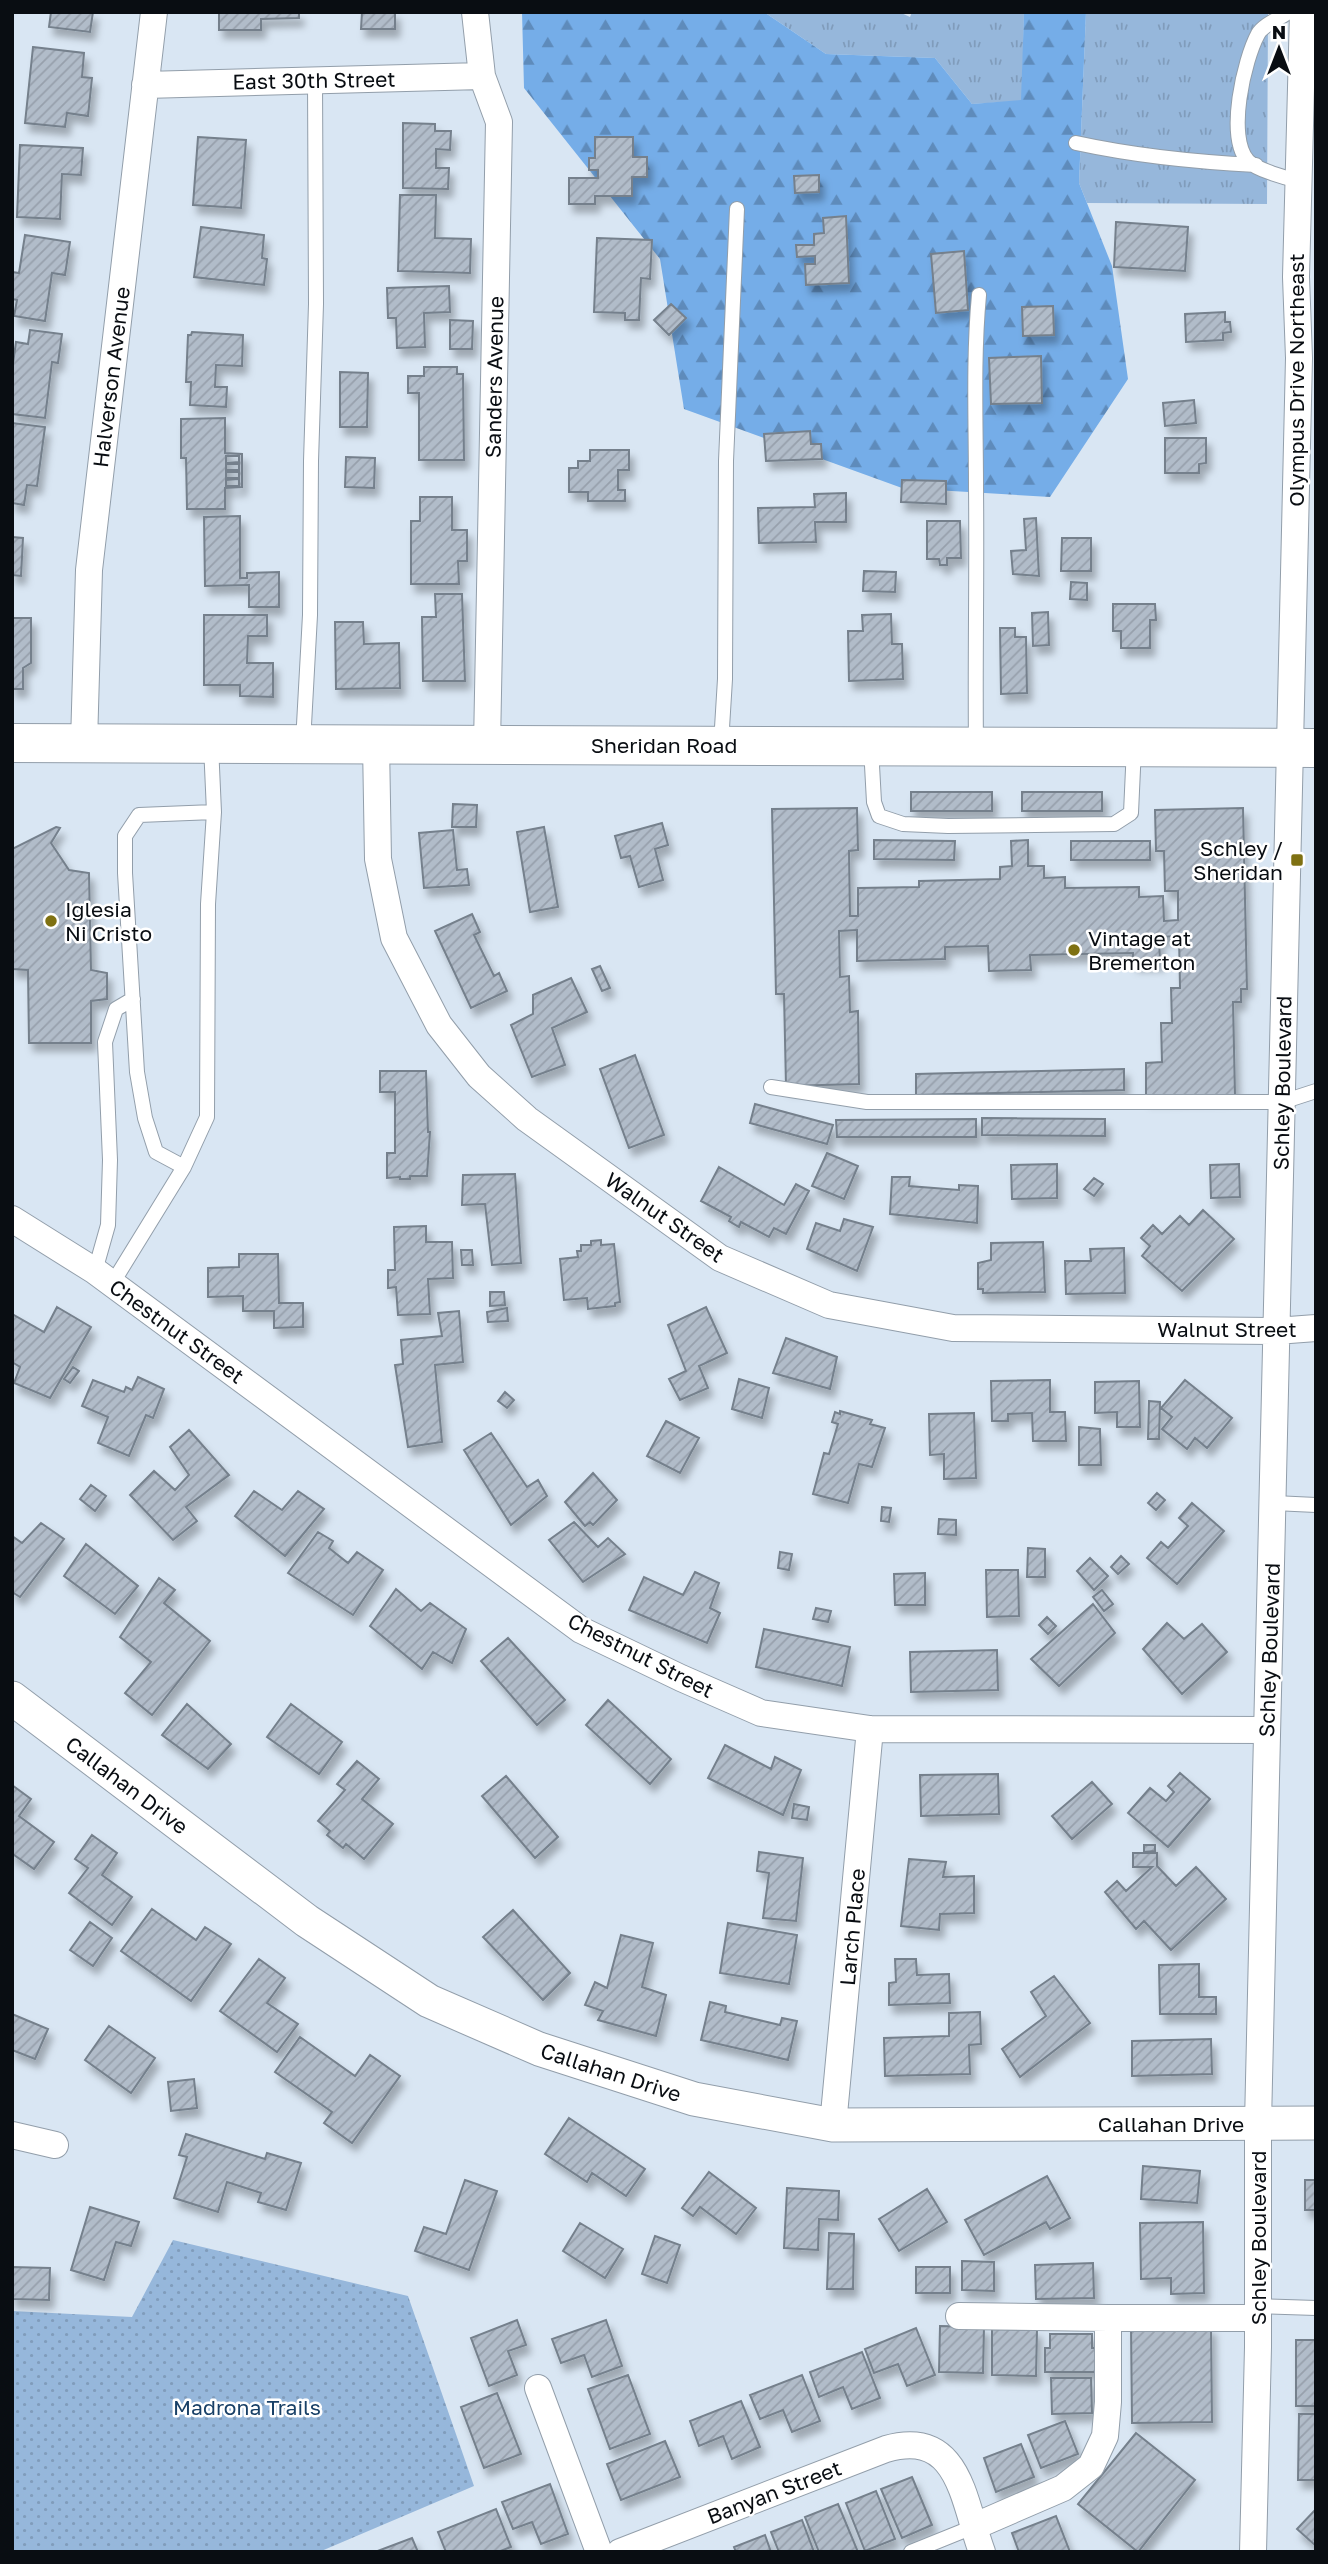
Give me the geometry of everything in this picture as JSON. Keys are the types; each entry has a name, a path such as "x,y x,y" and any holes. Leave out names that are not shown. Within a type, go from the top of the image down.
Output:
{"main road":[{"name":"Sheridan Road","path":"12,743 1303,748"}],"street":[{"name":"Halverson Avenue","path":"84,743 89,569 154,12"},
{"name":"Sanders Avenue","path":"475,12 482,76 499,122 487,745"},
{"name":"Olympus Drive Northeast","path":"1303,12 1296,277 1308,353 1303,748"},
{"name":"East 30th Street","path":"145,85 482,76"},
{"name":"Walnut Street","path":"376,744 378,859 394,939 439,1025 479,1076 527,1119 720,1258 829,1305 953,1328 1276,1331 1316,1328"},
{"name":"Schley Boulevard","path":"1253,2552 1258,2312 1258,2123 1282,1102 1303,748"},
{"name":"Chestnut Street","path":"12,1219 104,1277 581,1630 761,1713 870,1729 1267,1730"},
{"name":"Callahan Drive","path":"12,1698 307,1920 429,2001 539,2049 694,2099 833,2125 1316,2123"},
{"name":"Larch Place","path":"833,2125 870,1729"},
{"path":"12,2135 55,2145"},
{"path":"959,2315 1108,2318 1258,2312"},
{"path":"978,2540 1063,2488 1091,2466 1105,2436 1108,2402 1108,2318"},
{"path":"538,2388 599,2552"},
{"name":"Banyan Street","path":"620,2552 886,2449 913,2444 930,2449 945,2458 955,2472 978,2540"}],"lane":[{"path":"1289,12 1259,32 1242,78 1237,136 1248,161 1298,181"},
{"path":"303,744 310,615 316,304 315,79"},
{"path":"1076,142 1111,151 1170,159 1256,165"},
{"path":"721,746 726,461 737,209"},
{"path":"976,746 974,394 979,295"},
{"path":"104,1277 184,1167 207,1117 208,904 214,812 211,744"},
{"path":"871,746 874,802 879,816 902,824 948,826 1114,824 1131,813 1135,747"},
{"path":"184,1167 156,1152 145,1118 137,1072 125,836 139,815 214,812"},
{"path":"104,1277 110,1160 105,1042 116,1009 133,999"},
{"path":"771,1087 867,1102 1282,1102 1316,1091"},
{"path":"1274,1503 1316,1505"},
{"path":"1258,2312 1316,2308"},
{"path":"911,2552 978,2540"}],"green space":[{"path":"522,12 764,12 826,54 935,58 972,104 1021,100 1024,12 1086,12 1079,183 1112,266 1128,379 1050,497 902,488 684,409 660,259 524,88"},
{"path":"764,12 899,12 910,17 912,12 1024,12 1022,101 972,104 935,58 826,54"},
{"path":"1086,12 1268,12 1267,204 1087,203 1079,183"},
{"name":"Madrona Trails","path":"173,2240 408,2296 474,2486 319,2552 12,2552 12,2311 132,2317"}],"building":[{"path":"51,12 93,12 90,32 49,27"},
{"path":"219,12 299,12 299,18 261,19 261,30 219,30"},
{"path":"362,12 395,12 395,29 361,29"},
{"path":"33,47 84,53 82,77 92,78 88,116 67,113 65,127 25,123"},
{"path":"403,123 435,124 435,131 451,131 450,150 436,149 436,168 449,168 448,189 403,188"},
{"path":"198,137 246,140 241,208 193,205"},
{"path":"595,137 633,137 633,157 647,157 647,177 632,177 632,196 595,196 595,204 569,204 569,178 598,178 598,170 589,170 589,158 595,158"},
{"path":"20,145 83,148 81,175 62,174 60,219 17,217"},
{"path":"819,175 819,192 795,193 794,176"},
{"path":"400,195 436,195 435,238 471,239 470,273 398,271"},
{"path":"846,216 849,283 806,285 805,264 815,264 815,256 797,257 796,245 814,245 814,234 824,233 823,218"},
{"path":"1116,222 1188,227 1185,271 1114,267"},
{"path":"201,227 264,235 262,258 267,259 264,285 194,277"},
{"path":"25,235 70,242 65,275 52,273 45,321 14,316 17,300 12,299 12,272 19,273"},
{"path":"597,238 652,240 650,279 641,278 639,320 625,320 625,313 594,312"},
{"path":"964,251 968,310 936,313 931,254"},
{"path":"449,286 450,312 424,313 425,347 397,348 396,318 388,318 387,288"},
{"path":"671,304 686,318 669,335 654,320"},
{"path":"1053,306 1054,335 1023,336 1022,307"},
{"path":"1225,312 1225,322 1230,322 1231,332 1223,333 1223,340 1186,342 1185,314"},
{"path":"450,320 473,321 472,349 450,349"},
{"path":"30,330 62,334 58,363 52,362 45,418 12,414 12,370 16,342 28,344"},
{"path":"192,332 243,335 242,366 216,365 215,387 227,387 226,407 190,405 191,382 186,382 188,335"},
{"path":"1041,356 1042,403 991,404 989,358"},
{"path":"424,367 457,367 457,374 463,374 464,460 419,460 419,393 408,393 408,376 424,376"},
{"path":"340,372 368,373 367,427 340,427"},
{"path":"1194,400 1196,423 1165,426 1163,403"},
{"path":"225,418 225,453 242,454 242,487 225,488 225,509 187,509 186,458 181,458 181,419","holes":["226,456 239,456 239,462 226,463","226,464 239,464 239,470 226,470","226,472 239,472 239,478 226,478","239,479 239,486 226,486 226,480"]},
{"path":"12,423 45,427 37,486 27,485 24,505 12,503"},
{"path":"810,431 811,444 821,444 822,459 766,461 764,434"},
{"path":"1165,438 1206,438 1206,463 1199,464 1199,473 1165,473"},
{"path":"590,450 629,450 629,470 618,470 618,490 625,490 625,501 588,501 588,492 569,492 569,468 578,468 578,461 590,461"},
{"path":"346,457 375,458 374,488 345,487"},
{"path":"902,480 946,481 946,504 901,502"},
{"path":"846,493 846,522 815,522 816,542 759,543 758,508 815,507 814,494"},
{"path":"420,497 452,497 452,530 467,530 467,561 458,561 459,584 411,584 411,521 420,521"},
{"path":"240,516 240,578 247,578 247,573 279,572 279,607 249,607 249,585 205,586 204,517"},
{"path":"1036,518 1039,576 1013,574 1011,551 1026,550 1024,519"},
{"path":"927,521 960,521 961,558 947,558 947,565 940,565 939,559 927,559"},
{"path":"12,537 23,538 21,576 12,575"},
{"path":"1062,538 1091,538 1091,571 1061,571"},
{"path":"864,571 896,572 895,592 863,591"},
{"path":"1071,582 1087,583 1087,600 1070,599"},
{"path":"435,594 462,594 465,681 423,681 422,617 436,617"},
{"path":"1113,604 1155,604 1156,620 1150,620 1150,648 1121,648 1121,631 1113,631"},
{"path":"1048,612 1049,645 1033,646 1032,613"},
{"path":"891,614 892,644 902,644 903,679 849,681 848,631 863,631 862,615"},
{"path":"204,615 267,615 267,636 248,636 247,663 273,663 273,697 240,696 240,685 204,685"},
{"path":"12,618 31,618 31,663 23,668 23,689 12,689"},
{"path":"335,622 363,622 364,644 399,643 400,688 336,689"},
{"path":"1000,628 1015,628 1015,637 1026,637 1027,693 1001,694"},
{"path":"911,792 992,792 992,811 911,811"},
{"path":"1022,792 1102,792 1102,811 1022,811"},
{"path":"453,804 477,805 476,827 452,827"},
{"name":"Vintage at Bremerton","path":"857,808 858,850 849,851 850,916 858,916 858,888 919,887 919,881 1000,879 1000,867 1012,866 1011,841 1028,840 1028,866 1044,866 1044,878 1065,877 1065,888 1139,887 1139,897 1163,896 1164,921 1178,920 1178,891 1165,891 1164,851 1156,851 1155,810 1243,808 1247,989 1241,989 1241,1002 1233,1002 1235,1095 1146,1097 1146,1063 1162,1062 1161,1023 1172,1023 1171,988 1180,988 1179,936 1159,937 1160,962 1133,963 1133,953 1030,955 1031,970 989,971 988,946 945,947 945,959 857,961 857,930 839,931 840,977 849,976 850,1012 858,1011 859,1084 786,1086 784,994 776,994 772,809"},
{"path":"662,823 668,845 655,849 663,880 639,887 630,856 621,858 615,836"},
{"name":"Iglesia Ni Cristo","path":"56,827 60,828 51,843 69,870 89,873 91,970 107,973 107,999 91,1001 91,1043 29,1043 28,970 12,969 12,849"},
{"path":"544,827 558,907 530,912 517,832"},
{"path":"453,830 457,870 467,869 469,885 424,888 419,833"},
{"path":"874,840 955,841 954,860 874,859"},
{"path":"1071,841 1150,841 1150,860 1071,860"},
{"path":"472,914 480,932 474,935 494,976 499,973 507,991 471,1008 435,931"},
{"path":"600,966 610,988 602,991 592,969"},
{"path":"571,978 587,1012 552,1028 565,1065 532,1077 511,1025 533,1014 533,995"},
{"path":"635,1055 664,1135 629,1148 600,1069"},
{"path":"1124,1069 1124,1090 916,1095 916,1074"},
{"path":"380,1071 426,1071 430,1132 427,1176 410,1176 410,1179 387,1178 387,1153 395,1153 395,1092 380,1092"},
{"path":"755,1104 833,1125 827,1144 750,1123"},
{"path":"982,1118 1105,1119 1105,1136 982,1135"},
{"path":"976,1119 976,1137 837,1137 836,1120"},
{"path":"827,1153 858,1166 844,1199 812,1186"},
{"path":"1057,1164 1057,1198 1012,1199 1011,1165"},
{"path":"1239,1164 1240,1197 1211,1198 1210,1165"},
{"path":"719,1167 784,1205 796,1184 809,1191 786,1234 774,1228 769,1237 741,1222 739,1227 729,1221 731,1217 701,1201"},
{"path":"515,1174 521,1263 492,1265 485,1204 462,1205 463,1175"},
{"path":"892,1177 910,1177 909,1186 959,1190 959,1185 978,1186 977,1223 890,1214"},
{"path":"1094,1178 1103,1184 1094,1196 1084,1189"},
{"path":"1203,1210 1234,1239 1182,1291 1142,1256 1150,1246 1141,1238 1153,1225 1162,1234 1180,1216 1189,1225"},
{"path":"844,1219 873,1227 857,1271 807,1249 816,1223 840,1231"},
{"path":"426,1226 426,1242 452,1242 453,1278 428,1279 430,1314 398,1315 396,1287 388,1288 388,1270 395,1270 394,1227"},
{"path":"601,1240 601,1245 614,1244 620,1302 615,1303 615,1306 588,1309 587,1298 564,1300 560,1259 578,1257 577,1251 581,1251 581,1245 591,1245 591,1241"},
{"path":"1043,1242 1045,1292 983,1293 983,1289 978,1289 978,1263 991,1260 991,1243"},
{"path":"1124,1248 1125,1293 1066,1294 1065,1261 1091,1261 1090,1249"},
{"path":"461,1250 472,1250 473,1265 462,1265"},
{"path":"239,1254 278,1254 279,1303 303,1303 303,1327 274,1328 274,1311 243,1311 243,1296 208,1297 208,1268 239,1267"},
{"path":"490,1292 504,1292 505,1305 490,1306"},
{"path":"57,1307 91,1327 50,1398 14,1383 20,1367 12,1362 12,1314 44,1332"},
{"path":"706,1307 727,1353 699,1366 708,1388 680,1400 669,1379 686,1371 668,1325"},
{"path":"507,1308 508,1321 488,1322 487,1312"},
{"path":"459,1311 463,1362 435,1365 442,1442 408,1447 395,1365 403,1364 401,1340 442,1336 438,1313"},
{"path":"786,1338 837,1357 830,1389 773,1373"},
{"path":"73,1367 79,1371 70,1383 64,1379"},
{"path":"138,1377 164,1389 153,1418 146,1415 129,1456 98,1443 108,1417 82,1406 93,1380 124,1392 126,1387 132,1390"},
{"path":"739,1379 769,1388 762,1418 732,1409"},
{"path":"1050,1380 1050,1412 1065,1412 1066,1441 1033,1441 1032,1413 1008,1414 1008,1421 992,1421 991,1381"},
{"path":"1185,1380 1232,1418 1207,1448 1195,1438 1187,1449 1162,1429 1172,1417 1161,1408"},
{"path":"1139,1381 1140,1427 1117,1427 1117,1412 1095,1413 1095,1382"},
{"path":"505,1392 514,1400 507,1408 498,1401"},
{"path":"1149,1401 1160,1402 1159,1439 1148,1439"},
{"path":"840,1411 872,1420 870,1424 885,1428 872,1467 859,1464 848,1503 813,1494 824,1453 829,1454 838,1424 832,1422 835,1412 840,1414"},
{"path":"974,1413 976,1478 944,1479 944,1454 930,1455 929,1414"},
{"path":"666,1421 699,1438 680,1473 647,1456"},
{"path":"1079,1427 1100,1429 1101,1465 1079,1465"},
{"path":"189,1430 229,1475 186,1507 197,1521 173,1540 130,1495 154,1471 175,1490 189,1475 170,1447"},
{"path":"491,1433 527,1487 538,1480 547,1496 511,1525 464,1450"},
{"path":"593,1473 617,1500 593,1525 590,1522 585,1526 565,1502"},
{"path":"91,1485 106,1496 95,1511 80,1499"},
{"path":"254,1491 282,1510 298,1491 324,1509 285,1556 235,1516"},
{"path":"1157,1493 1165,1500 1156,1510 1148,1503"},
{"path":"1192,1503 1224,1531 1177,1584 1147,1558 1161,1542 1168,1548 1188,1526 1179,1518"},
{"path":"882,1507 891,1508 889,1522 881,1521"},
{"path":"939,1519 956,1520 956,1535 938,1534"},
{"path":"574,1522 598,1547 608,1538 625,1554 583,1582 549,1540"},
{"path":"41,1523 64,1539 20,1597 12,1592 12,1536 22,1543"},
{"path":"318,1532 333,1541 329,1548 348,1563 357,1552 383,1570 353,1615 288,1573"},
{"path":"86,1544 138,1586 115,1614 64,1576"},
{"path":"1028,1548 1045,1549 1045,1577 1027,1577"},
{"path":"780,1552 792,1554 789,1570 778,1568"},
{"path":"1121,1556 1129,1564 1118,1574 1111,1567"},
{"path":"1090,1558 1108,1576 1094,1590 1077,1571"},
{"path":"986,1570 1018,1570 1019,1616 987,1617"},
{"path":"695,1572 719,1583 710,1608 720,1613 707,1643 629,1610 644,1577 683,1595"},
{"path":"925,1573 925,1605 895,1605 894,1574"},
{"path":"159,1578 175,1590 164,1603 210,1641 152,1715 125,1693 151,1662 120,1637"},
{"path":"396,1589 421,1611 430,1603 466,1629 452,1663 433,1652 422,1669 370,1626"},
{"path":"1102,1590 1113,1604 1104,1611 1093,1597"},
{"path":"1093,1604 1115,1633 1059,1686 1031,1659"},
{"path":"816,1608 831,1611 828,1622 813,1619"},
{"path":"1047,1617 1056,1626 1048,1634 1039,1625"},
{"path":"1167,1623 1184,1639 1202,1624 1227,1652 1182,1694 1143,1649"},
{"path":"764,1629 850,1647 842,1686 756,1667"},
{"path":"508,1638 565,1700 537,1725 481,1661"},
{"path":"997,1650 998,1690 911,1692 910,1652"},
{"path":"608,1700 671,1759 650,1784 586,1725"},
{"path":"187,1704 231,1744 208,1769 162,1735"},
{"path":"291,1704 342,1742 319,1774 267,1737"},
{"path":"725,1745 771,1769 775,1757 801,1770 783,1815 708,1778"},
{"path":"357,1761 379,1779 362,1799 393,1824 364,1859 346,1844 343,1848 327,1835 330,1831 318,1821 345,1790 337,1784"},
{"path":"1180,1773 1210,1799 1168,1847 1128,1813 1150,1788 1166,1801 1174,1792 1168,1786"},
{"path":"998,1774 999,1814 921,1816 920,1775"},
{"path":"506,1776 558,1837 535,1858 482,1796"},
{"path":"1092,1782 1112,1804 1072,1839 1052,1816"},
{"path":"12,1785 31,1799 19,1816 54,1842 34,1869 12,1856"},
{"path":"794,1804 809,1807 807,1820 792,1818"},
{"path":"92,1835 117,1853 102,1875 132,1897 112,1925 69,1893 88,1868 75,1859"},
{"path":"1144,1845 1155,1845 1155,1851 1144,1852"},
{"path":"759,1852 803,1858 796,1921 763,1918 769,1873 757,1871"},
{"path":"1133,1853 1157,1853 1157,1866 1176,1886 1196,1867 1226,1899 1171,1950 1144,1921 1136,1929 1105,1892 1117,1881 1126,1891 1152,1867 1133,1867"},
{"path":"909,1859 946,1862 943,1877 974,1876 974,1913 940,1914 939,1930 901,1926"},
{"path":"152,1909 196,1940 205,1927 231,1944 191,2001 121,1951"},
{"path":"513,1910 570,1973 543,2000 483,1937"},
{"path":"90,1922 112,1938 93,1966 70,1950"},
{"path":"728,1923 797,1935 789,1984 720,1973"},
{"path":"621,1935 653,1943 642,1987 666,1995 656,2036 598,2020 603,2011 585,2005 595,1982 607,1988"},
{"path":"259,1959 285,1978 267,2003 298,2024 277,2052 220,2011"},
{"path":"895,1959 916,1959 917,1975 949,1974 950,2003 889,2005 889,1983 896,1982"},
{"path":"1199,1964 1199,1997 1216,1997 1216,2014 1160,2014 1159,1965"},
{"path":"1054,1976 1090,2023 1020,2077 1002,2049 1046,2016 1031,1992"},
{"path":"710,2002 726,2006 725,2012 780,2025 782,2018 797,2021 788,2060 701,2040"},
{"path":"980,2012 981,2044 969,2045 970,2074 885,2076 884,2038 949,2036 949,2013"},
{"path":"12,2014 48,2029 35,2059 12,2050"},
{"path":"109,2026 155,2058 131,2093 85,2060"},
{"path":"300,2037 355,2076 370,2055 400,2076 352,2143 324,2123 332,2112 275,2072"},
{"path":"1211,2039 1212,2074 1132,2076 1132,2041"},
{"path":"194,2079 197,2108 171,2111 168,2082"},
{"path":"569,2118 645,2169 626,2196 592,2173 587,2182 545,2154"},
{"path":"186,2134 265,2159 267,2153 301,2163 286,2210 258,2202 261,2193 227,2182 218,2212 174,2198 187,2157 179,2155"},
{"path":"1143,2166 1200,2171 1197,2203 1141,2199"},
{"path":"709,2172 756,2208 736,2234 700,2207 693,2216 682,2208"},
{"path":"1047,2176 1070,2218 1050,2229 1046,2222 984,2255 965,2220"},
{"path":"465,2180 497,2191 469,2270 415,2251 424,2227 446,2234"},
{"path":"1305,2180 1316,2180 1316,2210 1305,2210"},
{"path":"787,2188 839,2191 838,2220 819,2219 818,2250 784,2248"},
{"path":"927,2189 947,2222 899,2251 879,2219"},
{"path":"90,2207 139,2222 131,2246 116,2242 104,2280 71,2270"},
{"path":"1203,2222 1204,2293 1171,2294 1171,2278 1141,2279 1140,2223"},
{"path":"580,2223 623,2249 605,2278 563,2251"},
{"path":"829,2233 854,2234 853,2289 827,2289"},
{"path":"655,2236 680,2245 667,2283 642,2274"},
{"path":"962,2261 994,2262 994,2291 962,2290"},
{"path":"1093,2263 1094,2298 1036,2299 1035,2265"},
{"path":"12,2267 50,2268 49,2300 12,2299"},
{"path":"916,2267 950,2267 950,2293 916,2293"},
{"path":"517,2320 526,2345 508,2351 517,2375 489,2386 471,2338"},
{"path":"606,2320 622,2366 592,2377 584,2355 561,2363 552,2339"},
{"path":"940,2326 984,2327 983,2373 939,2372"},
{"path":"1131,2327 1211,2327 1212,2422 1132,2423"},
{"path":"916,2328 935,2375 907,2386 898,2364 874,2373 865,2349"},
{"path":"992,2329 1037,2330 1036,2376 992,2375"},
{"path":"1050,2334 1092,2334 1092,2348 1098,2348 1098,2372 1045,2372 1045,2348 1050,2348"},
{"path":"1296,2340 1316,2340 1316,2406 1296,2406"},
{"path":"862,2352 880,2398 852,2409 843,2387 819,2397 810,2372"},
{"path":"628,2375 650,2434 610,2449 588,2389"},
{"path":"802,2375 820,2421 792,2432 783,2410 760,2419 750,2395"},
{"path":"1051,2378 1091,2378 1092,2413 1052,2414"},
{"path":"497,2393 521,2454 484,2468 461,2407"},
{"path":"741,2401 760,2447 732,2459 723,2436 699,2446 690,2421"},
{"path":"1299,2414 1316,2414 1316,2480 1298,2480"},
{"path":"1065,2421 1078,2454 1041,2468 1028,2435"},
{"path":"1136,2433 1195,2480 1138,2552 1078,2504"},
{"path":"665,2441 680,2477 621,2500 607,2464"},
{"path":"1021,2444 1034,2477 996,2492 984,2458"},
{"path":"912,2477 932,2525 902,2538 881,2489"},
{"path":"550,2484 568,2534 541,2544 532,2522 513,2529 502,2502"},
{"path":"876,2491 895,2539 865,2551 846,2503"},
{"path":"838,2504 858,2552 819,2552 805,2517"},
{"path":"496,2509 511,2547 498,2552 446,2552 438,2532"},
{"path":"1316,2509 1316,2546 1297,2529"},
{"path":"1056,2516 1070,2552 1019,2552 1012,2533"},
{"path":"802,2520 814,2552 779,2552 771,2532"},
{"path":"765,2535 771,2552 736,2552 734,2547"},
{"path":"412,2538 418,2552 375,2552"}],"place":[{"name":"Schley / Sheridan","path":"1297,860"},
{"name":"Iglesia Ni Cristo","path":"51,921"},
{"name":"Vintage at Bremerton","path":"1074,950"}]}
